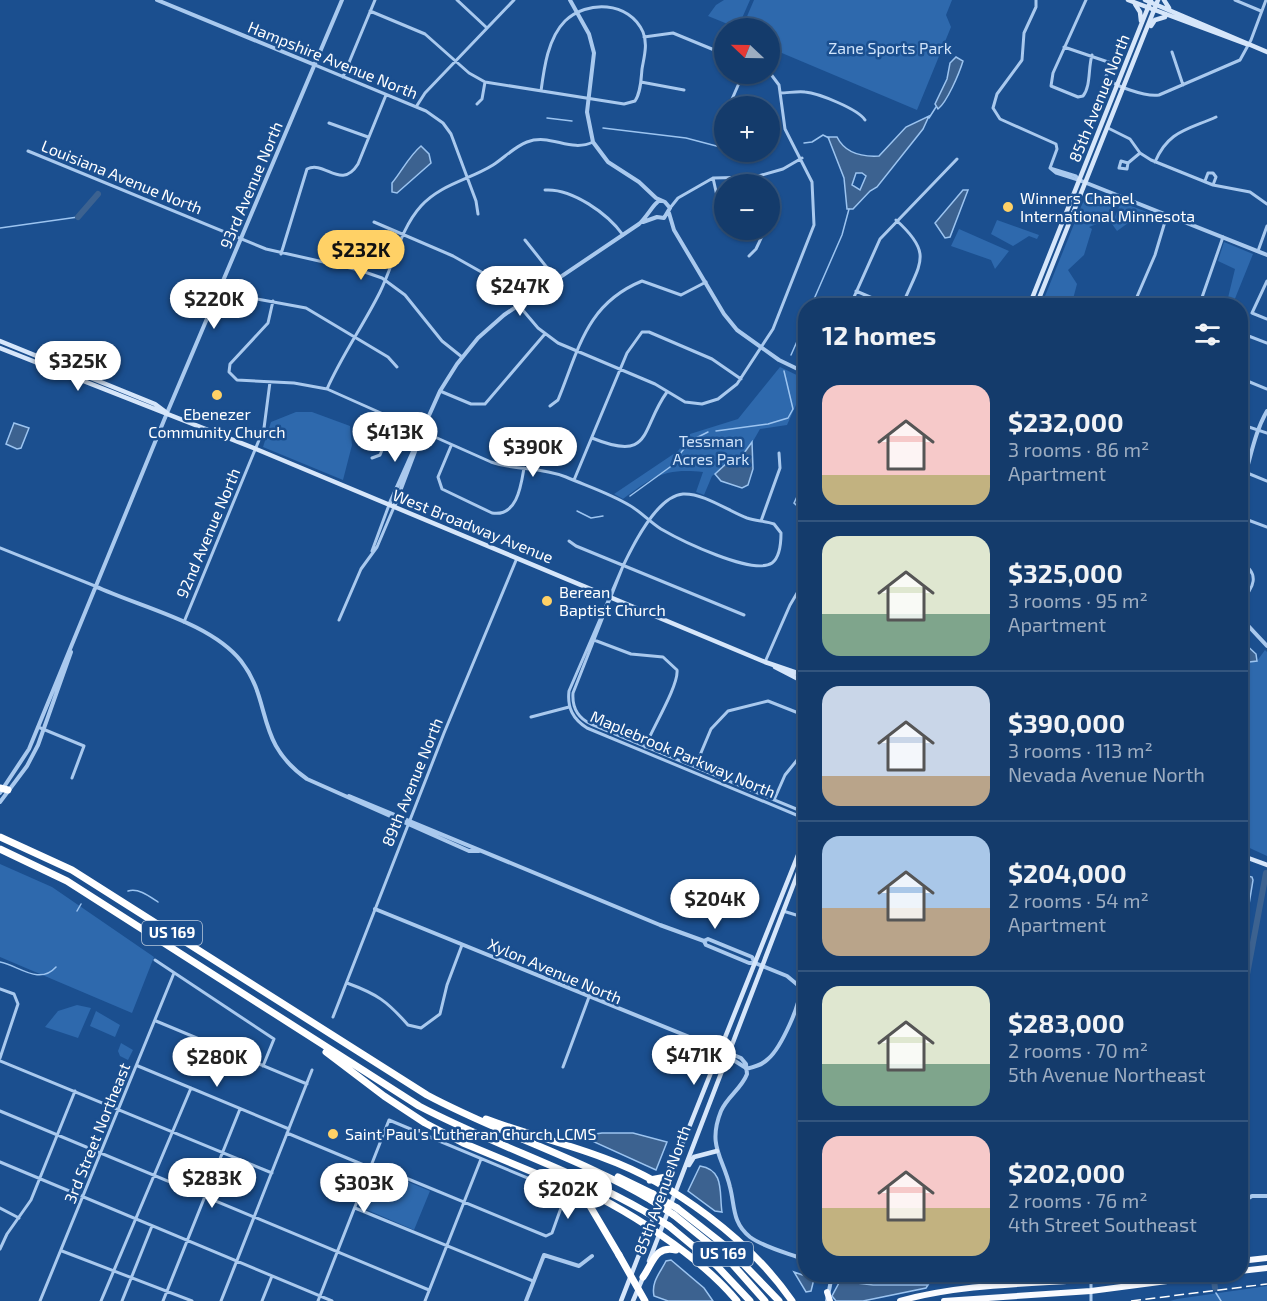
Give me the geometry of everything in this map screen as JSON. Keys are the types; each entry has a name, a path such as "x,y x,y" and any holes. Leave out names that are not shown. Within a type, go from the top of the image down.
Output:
{"highway":[{"name":"US 169","path":"0,837 72,870 427,1095 652,1197 675,1212 726,1257 765,1301"},
{"name":"US 169","path":"0,849 42,868 428,1111 476,1135 611,1192 646,1212 669,1226 717,1266 750,1301"},
{"path":"0,854 42,868"},
{"path":"286,1021 384,1096 425,1123 462,1143 571,1188 590,1206 645,1301"},
{"path":"306,1034 312,1023"},
{"path":"427,1095 520,1132 606,1158 649,1179 715,1222 760,1259 792,1301"},
{"path":"462,1143 525,1164 584,1189 659,1235 711,1275 737,1301"},
{"path":"649,1179 659,1180 666,1177 681,1149"},
{"path":"675,1212 728,1248 779,1301"},
{"path":"643,1277 659,1252 667,1249 680,1251"},
{"path":"1248,1260 1267,1258"},
{"path":"1248,1270 1267,1268"},
{"path":"900,1301 952,1290 1037,1282"},
{"path":"944,1301 1091,1291 1160,1282"},
{"path":"827,1292 829,1301"}],"main road":[{"path":"1128,0 1267,52"},
{"path":"1128,0 1140,12 1141,25"},
{"path":"1164,0 1174,12"},
{"path":"1149,1 1157,2 1174,12 1249,45"},
{"name":"85th Avenue North","path":"1032,298 1149,1"},
{"name":"85th Avenue North","path":"1039,298 1157,2"},
{"path":"1135,58 1154,21 1160,17 1172,18"},
{"path":"1046,267 1052,269"},
{"name":"West Broadway Avenue","path":"0,341 155,404 167,413"},
{"name":"West Broadway Avenue","path":"0,348 256,449 768,663 798,673"},
{"name":"West Broadway Avenue","path":"768,663 798,679"},
{"name":"85th Avenue North","path":"621,1301 798,854"},
{"path":"1248,858 1267,865"},
{"name":"85th Avenue North","path":"633,1301 798,872"},
{"path":"694,1141 696,1150 707,1154"},
{"path":"681,1180 692,1158 717,1151"}],"street":[{"name":"Hampshire Avenue North","path":"157,0 432,114 447,129 476,201 478,214"},
{"name":"93rd Avenue North","path":"0,802 2,790 24,757 38,727 167,413 342,0"},
{"path":"343,76 375,0"},
{"path":"457,0 488,28"},
{"path":"416,108 425,93 514,0"},
{"path":"570,0 589,34 594,52 587,119 593,142 608,162 663,201 670,210 675,230 731,322 779,360 798,369"},
{"path":"1036,0 1036,7 1024,33 1022,60 999,91 993,108 1000,119 1056,144 1057,149 1050,168 1056,173 1079,180 1267,255"},
{"path":"1086,0 1050,84 1078,97 1083,96 1087,91 1092,56"},
{"path":"1235,0 1261,11"},
{"path":"1064,47 1114,64 1106,76 1116,86 1153,96 1240,60 1249,45 1266,0"},
{"path":"370,10 425,34 474,77 485,82 541,91 628,104 635,100 641,82 644,37 639,25 631,17 608,6 593,5 565,21 549,50 541,91"},
{"path":"644,37 673,33 714,50"},
{"path":"1172,52 1183,85"},
{"path":"477,104 482,99 485,82"},
{"path":"641,82 684,90"},
{"path":"374,222 453,256 492,279 505,289 545,334 578,352 678,399 694,404 718,399 732,390 741,379 777,322 814,225 814,190 802,158 785,129 778,84"},
{"path":"780,93 817,94 858,112 865,120"},
{"path":"281,254 308,168 313,166 338,175 347,174 358,164 386,95"},
{"path":"1155,162 1162,145 1168,138 1216,117"},
{"path":"329,123 368,137"},
{"path":"1106,127 1130,139 1140,153 1155,162 1205,182 1251,192 1267,204"},
{"path":"327,389 385,280 414,215 429,198 493,165 527,142 548,139 573,147 593,142"},
{"name":"Louisiana Avenue North","path":"28,151 241,239"},
{"path":"1128,163 1140,153"},
{"path":"767,174 783,169 802,158"},
{"path":"853,298 877,243 896,220 957,159"},
{"path":"1205,182 1208,173 1213,172 1215,177 1213,184"},
{"path":"654,204 678,198 713,178 714,182"},
{"path":"545,190 554,189 594,207 610,219 622,235"},
{"path":"339,620 392,506 440,391 462,357 491,326 518,305 639,224 652,210 654,204 646,189"},
{"path":"639,224 659,218 670,210 678,198"},
{"path":"652,210 675,230"},
{"path":"1136,298 1155,255 1167,215"},
{"path":"896,220 915,238 921,254 905,298"},
{"path":"1258,251 1267,226"},
{"path":"1202,298 1223,237"},
{"path":"241,239 281,254 359,270 385,280 405,295 442,341 462,357"},
{"path":"525,240 556,279"},
{"path":"750,256 760,240"},
{"path":"1266,280 1252,314 1267,319"},
{"path":"550,406 558,400 597,312 629,287 642,281 681,295 706,282"},
{"path":"856,291 872,298"},
{"path":"257,299 273,300 306,308 388,357 397,367"},
{"path":"273,300 268,323 230,364 230,372 237,380 305,384 327,389 394,421 498,465 546,469 625,503 650,520"},
{"path":"574,481 630,348 642,332 649,332 712,359 741,379"},
{"path":"440,391 471,404 485,404 545,334"},
{"path":"1248,335 1267,343"},
{"path":"1248,381 1267,389"},
{"name":"92nd Avenue North","path":"183,623 256,449 266,418 270,382"},
{"path":"592,438 617,447 636,444 645,436 667,392"},
{"path":"1248,469 1258,430 1267,411"},
{"path":"372,458 380,455 394,421"},
{"path":"1248,427 1267,433"},
{"path":"451,446 438,477 440,485 449,494 500,514 509,510 520,490 524,468"},
{"path":"761,521 780,468 779,453"},
{"path":"1248,473 1267,481"},
{"name":"Maplebrook Parkway North","path":"650,520 680,539 736,561 758,566 768,565 776,559 782,537 778,526 685,494 667,500 650,520 635,540 593,639 573,693 572,706 579,723 695,768 798,815"},
{"path":"1248,520 1267,527"},
{"path":"569,541 623,566 744,615"},
{"path":"0,548 212,636 239,658 253,683 270,736 280,754 307,779 470,851 479,851"},
{"name":"89th Avenue North","path":"333,1017 410,820 517,558"},
{"path":"1248,568 1254,582 1248,594"},
{"path":"768,663 790,605 798,592"},
{"path":"1248,626 1267,646"},
{"path":"593,639 627,653 663,657 677,670 677,682 657,718 644,749"},
{"name":"93rd Avenue North","path":"2,790 31,758 68,664 72,646"},
{"path":"693,772 714,724 728,711 768,701 798,713"},
{"path":"531,717 572,706"},
{"path":"38,727 84,746 72,778"},
{"name":"Maplebrook Parkway North","path":"644,749 693,772 798,810"},
{"path":"773,802 785,775 798,759"},
{"path":"339,794 410,820 472,845 479,851 704,941 706,945 787,976 798,985"},
{"path":"776,908 798,916"},
{"name":"Xylon Avenue North","path":"375,909 720,1052 746,1069"},
{"path":"346,982 386,1000 408,1025 421,1028 440,1014 447,985 462,945"},
{"path":"155,960 274,1039 263,1066"},
{"name":"3rd Street Northeast","path":"40,1301 121,1110 174,973"},
{"path":"0,989 14,994 18,1004 0,1060 272,1173"},
{"path":"563,1067 589,997"},
{"path":"798,1000 778,1047 766,1061 746,1069 745,1078 721,1111 716,1132 717,1151 730,1185 734,1214 740,1226 756,1240 798,1257"},
{"path":"155,1021 307,1084"},
{"path":"138,1066 371,1166 550,1236 566,1194 389,1120 371,1166 355,1208 318,1301"},
{"path":"221,1301 312,1070"},
{"path":"102,1301 191,1088"},
{"path":"0,1249 31,1200 75,1091"},
{"path":"163,1301 240,1109"},
{"path":"0,1111 429,1290"},
{"path":"425,1301 481,1159"},
{"path":"0,1162 332,1301"},
{"path":"1248,1198 1252,1196 1267,1196"},
{"path":"0,1208 19,1218"},
{"path":"355,1208 533,1281"},
{"path":"122,1301 152,1226"},
{"path":"61,1250 192,1301"},
{"path":"524,1301 544,1256 579,1266 592,1256"},
{"path":"262,1301 272,1276"},
{"path":"827,1292 830,1282"},
{"path":"1090,1282 1091,1301"}],"green space":[{"path":"724,0 750,0 742,18 714,18 708,16 716,5"},
{"name":"Zane Sports Park","path":"754,0 952,0 946,15 951,27 917,110 780,52 780,18 746,18"},
{"path":"1087,192 1117,202 1109,219 1089,227 1092,229 1084,255 1068,270 1077,284 1073,298 1060,296 1059,298 1044,298"},
{"path":"1121,202 1155,215 1135,218 1117,231 1112,224"},
{"path":"997,220 1039,235 1037,239 1029,236 1013,246 991,234"},
{"path":"959,229 1009,251 995,269 991,260 951,246"},
{"path":"1224,242 1253,254 1235,298 1228,298 1235,269 1218,261"},
{"name":"Tessman Acres Park","path":"780,367 798,376 798,401 787,425 760,429 748,450 712,476 704,495 696,492 703,472 689,471 678,471 659,476 623,499 614,494 678,451 690,434 738,419"},
{"path":"296,412 312,412 350,426 352,445 343,480 263,447 271,422"},
{"path":"1265,650 1267,652 1267,856 1248,847 1248,662 1257,661"},
{"path":"0,864 52,887 154,957 132,1013 0,957"},
{"path":"77,1005 91,1008 78,1038 45,1027 58,1011"},
{"path":"96,1011 120,1025 115,1037 90,1026"},
{"path":"121,1043 133,1050 128,1060 120,1056 118,1051"},
{"path":"374,1168 430,1191 414,1230 358,1206"},
{"path":"1267,1286 1267,1301 1170,1301 1177,1299"}],"shaded area":[{"path":"956,57 963,61 961,67 949,94 938,109 935,104 947,79 950,63"},
{"path":"929,116 923,129 877,187 853,209 847,209 844,178 828,137 837,137 845,147 855,153 879,156 906,127","holes":["856,173 866,176 860,190 852,185"]},
{"path":"421,146 429,154 431,163 397,193 392,192 392,183"},
{"path":"963,190 968,190 950,237 945,238 935,223"},
{"path":"14,423 29,428 21,448 17,449 6,444"},
{"path":"752,442 753,469 748,485 742,488 721,481 715,474 727,463 739,460"},
{"path":"798,495 798,507 794,503"},
{"path":"1248,647 1256,654 1257,661 1248,662"},
{"path":"1248,876 1253,880 1248,910"},
{"path":"633,1133 667,1142 656,1170 581,1136"},
{"path":"700,1166 708,1168 717,1177 722,1212 715,1211 688,1191"},
{"path":"671,1260 704,1288 713,1301 668,1301 654,1296 653,1291 657,1278 666,1261"},
{"path":"800,1282 813,1282 811,1291 806,1292"},
{"path":"839,1282 873,1285 928,1285 926,1288 863,1301 836,1301 832,1296"}],"waterway":[{"path":"929,118 936,107"},
{"path":"547,118 572,121"},
{"path":"603,128 686,138 714,145"},
{"path":"804,143 812,142 823,135 829,138"},
{"path":"78,217 98,194"},
{"path":"814,298 842,235 849,209"},
{"path":"0,228 78,217"},
{"path":"791,355 798,339"},
{"path":"716,431 768,424 788,418 793,409 784,371"},
{"path":"680,454 690,441 708,432"},
{"path":"630,496 677,462"},
{"path":"577,511 591,518 603,516"},
{"path":"1248,969 1266,873"},
{"path":"128,891 140,892 158,902"},
{"path":"77,911 81,904"},
{"path":"0,962 36,975 43,975 56,967"},
{"path":"1214,1282 1215,1288"},
{"path":"1216,1293 1221,1301"}],"railway":[{"path":"1131,1301 1267,1284"}],"place":[{"name":"Winners Chapel International Minnesota","path":"1008,207"},
{"name":"Ebenezer Community Church","path":"217,395"},
{"name":"Berean Baptist Church","path":"547,601"},
{"name":"Saint Paul's Lutheran Church LCMS","path":"333,1134"}]}
